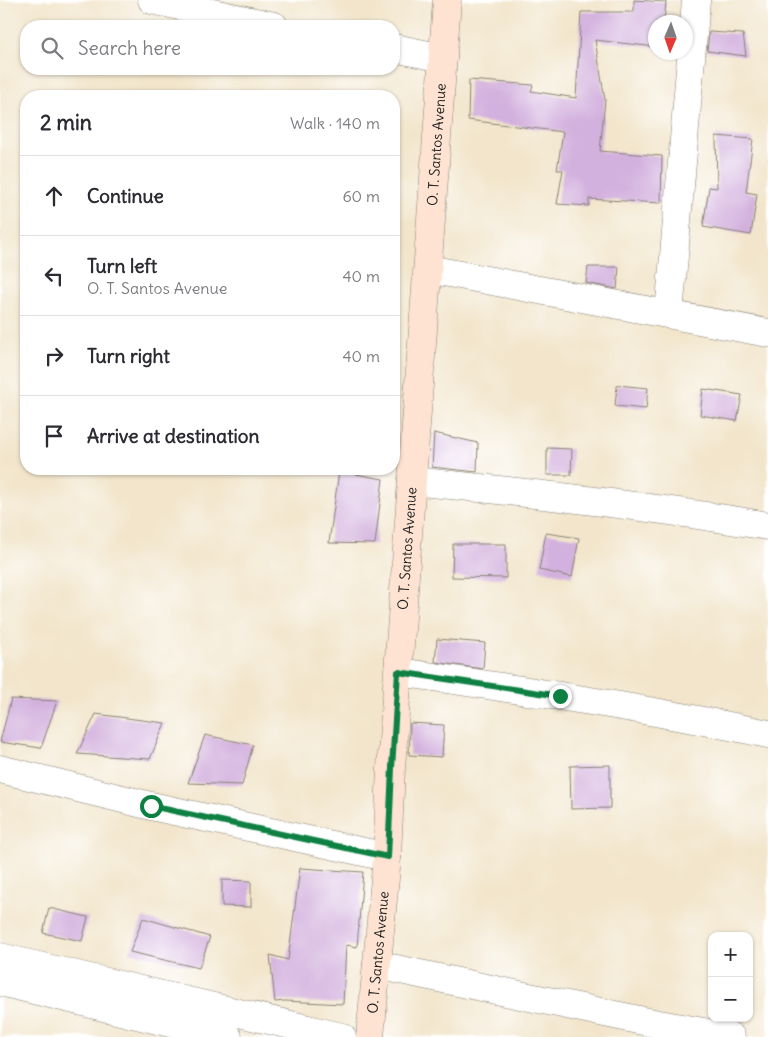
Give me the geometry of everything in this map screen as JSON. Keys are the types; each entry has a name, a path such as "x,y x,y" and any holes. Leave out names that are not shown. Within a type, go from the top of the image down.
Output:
{"street":[{"path":"152,0 246,20"},
{"name":"O. T. Santos Avenue","path":"370,1037 388,857 398,672 447,0"},
{"path":"669,314 696,0"},
{"path":"400,49 443,58"},
{"path":"428,269 768,333"},
{"path":"412,481 690,513 768,526"},
{"path":"398,672 560,696 768,734"},
{"path":"0,769 151,806 388,857"},
{"path":"0,957 342,1037"},
{"path":"377,965 648,1030 732,1037"},
{"path":"0,982 228,1037"}],"building":[{"path":"634,0 666,2 665,15 648,15 648,46 595,40 605,100 600,151 662,156 661,203 589,199 589,206 557,204 563,170 557,170 563,132 468,120 469,80 533,85 531,91 576,98 581,12 634,12"},
{"path":"709,32 743,34 746,56 707,51"},
{"path":"716,136 753,139 746,192 757,194 751,235 703,227 709,187 717,188"},
{"path":"588,267 619,267 617,289 586,283"},
{"path":"617,385 648,388 646,409 615,406"},
{"path":"703,389 742,395 737,421 700,415"},
{"path":"434,433 478,443 477,472 432,467"},
{"path":"547,448 572,449 571,475 547,475"},
{"path":"338,475 361,475 383,479 375,544 329,543"},
{"path":"546,533 579,538 572,577 539,570"},
{"path":"453,544 506,544 506,578 452,577"},
{"path":"437,639 485,643 483,669 435,662"},
{"path":"11,699 57,701 41,748 0,742"},
{"path":"96,714 165,723 150,759 77,754"},
{"path":"410,723 444,725 442,757 409,755"},
{"path":"205,735 253,745 242,785 188,783"},
{"path":"610,765 610,808 571,809 570,766"},
{"path":"300,868 363,872 357,947 346,945 343,1004 275,1002 270,955 288,960"},
{"path":"222,880 251,881 251,907 222,906"},
{"path":"49,908 88,917 82,941 43,933"},
{"path":"143,918 210,937 199,968 130,952"}],"route":[{"path":"151,806 388,857 398,672 560,696"}]}
